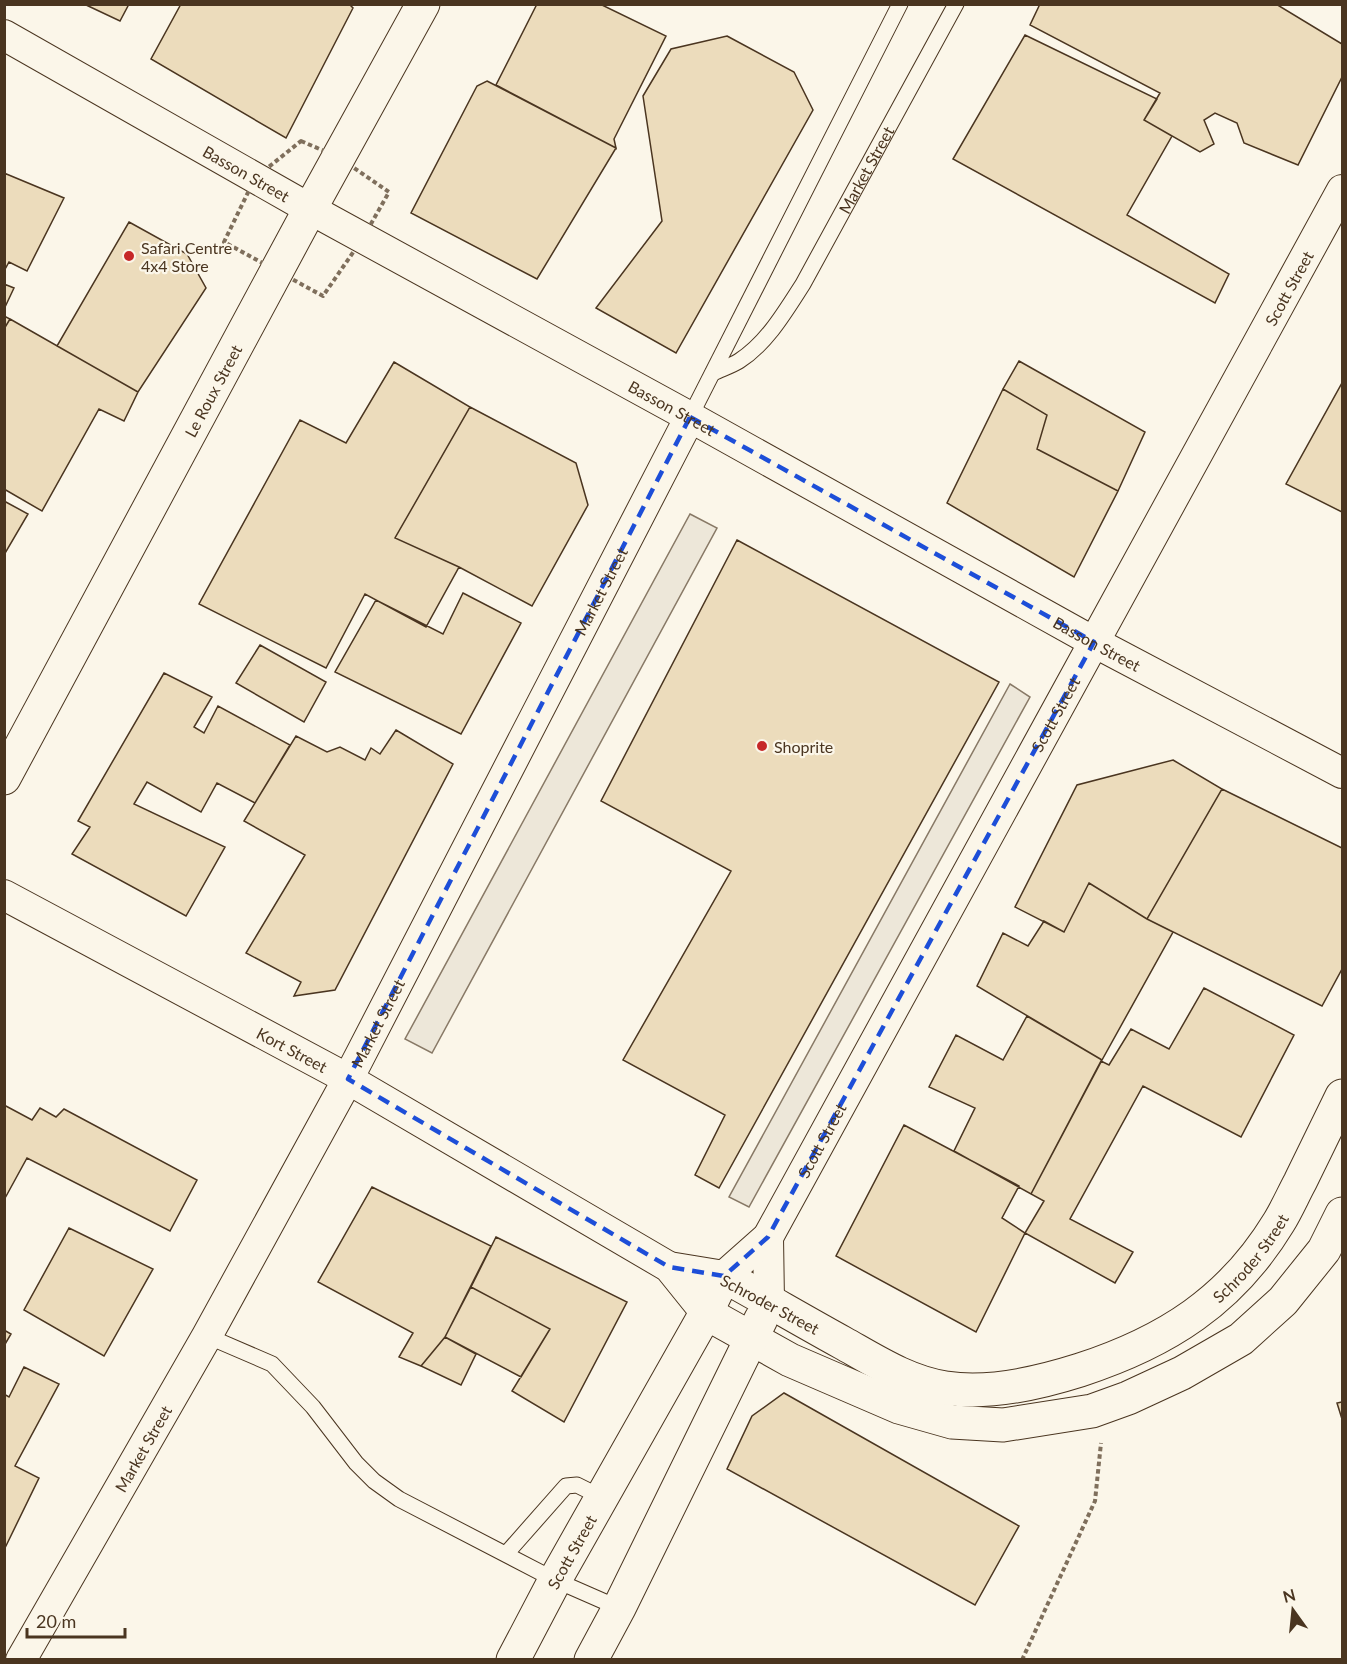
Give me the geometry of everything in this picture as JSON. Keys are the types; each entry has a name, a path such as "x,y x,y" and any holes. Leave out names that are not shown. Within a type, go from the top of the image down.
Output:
{"highway":[{"name":"Le Roux Street","path":"4,778 423,4"},
{"name":"Schroder Street","path":"724,1276 884,1367 917,1380 946,1388 980,1390 1018,1385 1066,1374 1117,1358 1167,1334 1205,1308 1244,1271 1280,1222 1342,1096"},
{"path":"706,1312 800,1365 889,1403 952,1422 1003,1425 1092,1411 1128,1398 1182,1373 1241,1338 1283,1301 1324,1250 1342,1214"},
{"name":"Scott Street","path":"513,1659 724,1276"},
{"name":"Scott Street","path":"591,1659 619,1608 752,1340 769,1301"}],"street":[{"name":"Basson Street","path":"4,35 310,209 1094,642 1342,773"},
{"name":"Scott Street","path":"724,1276 768,1238 1342,190"},
{"name":"Market Street","path":"21,1659 207,1336 348,1079 690,417"},
{"name":"Kort Street","path":"4,895 348,1079 669,1267"},
{"name":"Scott Street","path":"768,1238 769,1301"},
{"name":"Schroder Street","path":"669,1267 724,1276"},
{"path":"669,1267 706,1312"}],"lane":[{"name":"Market Street","path":"690,417 900,4"},
{"name":"Market Street","path":"713,373 738,361 754,349 774,328 803,284 956,4"},
{"path":"207,1336 272,1364 313,1407 356,1463 374,1481 399,1499 555,1580 619,1608"},
{"path":"506,1554 566,1486 577,1485 601,1497"}],"path":[{"path":"1022,1659 1095,1501 1102,1435"}],"highlighted area":[{"path":"690,417 1094,642 768,1237 724,1276 669,1267 348,1079"}],"shaded area":[{"path":"690,514 717,528 432,1053 405,1039"},
{"path":"1010,684 1030,697 749,1207 729,1197"}],"building":[{"path":"84,4 129,4 120,21"},
{"path":"181,4 349,4 353,8 286,138 151,59"},
{"path":"537,4 600,4 666,36 614,139 616,148 496,85"},
{"path":"1040,4 1276,4 1342,44 1342,77 1298,165 1244,143 1237,123 1215,113 1204,120 1214,144 1200,152 1144,120 1160,93 1030,25"},
{"path":"1025,35 1157,99 1144,120 1172,136 1127,215 1229,274 1215,303 953,159"},
{"path":"727,36 794,72 813,110 676,353 596,308 662,221 643,96 671,49"},
{"path":"487,81 616,148 537,279 411,213 477,86"},
{"path":"4,173 64,198 27,271 9,262 4,271"},
{"path":"129,222 187,254 206,288 138,392 57,346"},
{"path":"4,284 14,288 5,307 4,307"},
{"path":"4,316 10,319 4,329"},
{"path":"10,319 138,392 124,421 99,409 42,511 4,489 4,329"},
{"path":"1019,361 1145,432 1118,491 1037,449 1047,415 1003,389"},
{"path":"394,362 470,407 395,538 459,567 426,627 365,594 326,668 199,604 300,420 346,443"},
{"path":"1342,383 1342,512 1286,484"},
{"path":"1003,389 1047,415 1037,449 1118,491 1074,577 947,503"},
{"path":"470,407 576,463 588,505 532,606 459,567 395,538"},
{"path":"4,501 28,514 4,555"},
{"path":"737,540 999,682 719,1188 695,1175 725,1115 623,1060 731,871 601,801"},
{"path":"463,593 521,623 461,734 335,672 376,600 443,634"},
{"path":"260,645 326,682 304,722 236,683"},
{"path":"164,673 212,697 194,727 204,733 218,706 290,745 255,803 217,783 201,812 147,782 134,804 225,847 186,916 72,854 90,827 78,821"},
{"path":"396,730 453,764 335,990 294,996 301,982 246,953 305,855 244,821 296,736 327,752 340,747 365,760 371,748 380,754"},
{"path":"1173,760 1222,789 1147,919 1089,883 1064,932 1015,907 1077,785"},
{"path":"1222,789 1342,848 1342,969 1322,1006 1147,919"},
{"path":"1089,883 1147,919 1173,932 1102,1060 977,986 1003,933 1028,946 1044,921 1064,932"},
{"path":"1204,988 1294,1035 1241,1137 1143,1086 1070,1219 1133,1252 1115,1283 1025,1233 1044,1201 1031,1194 1101,1061 1109,1065 1131,1029 1169,1049"},
{"path":"1027,1016 1102,1060 1031,1194 954,1151 975,1108 929,1087 956,1035 1003,1060"},
{"path":"4,1105 32,1120 40,1108 56,1117 64,1109 197,1180 170,1231 27,1158 4,1200"},
{"path":"904,1125 1019,1186 1002,1218 1025,1233 976,1332 836,1256"},
{"path":"372,1187 491,1246 445,1337 421,1366 399,1357 413,1333 318,1282"},
{"path":"69,1228 153,1269 104,1356 24,1310"},
{"path":"496,1237 627,1302 564,1422 512,1391 550,1329 471,1287"},
{"path":"471,1287 550,1329 521,1377 445,1337"},
{"path":"4,1330 11,1334 4,1346"},
{"path":"445,1337 476,1354 461,1385 421,1366"},
{"path":"24,1367 59,1384 15,1466 39,1478 4,1550 4,1394 9,1397"},
{"path":"784,1393 1019,1526 975,1605 727,1469 752,1416"},
{"path":"1342,1402 1342,1419 1337,1403"}],"place":[{"name":"Safari Centre 4x4 Store","path":"129,256"},
{"name":"Shoprite","path":"762,746"}]}
